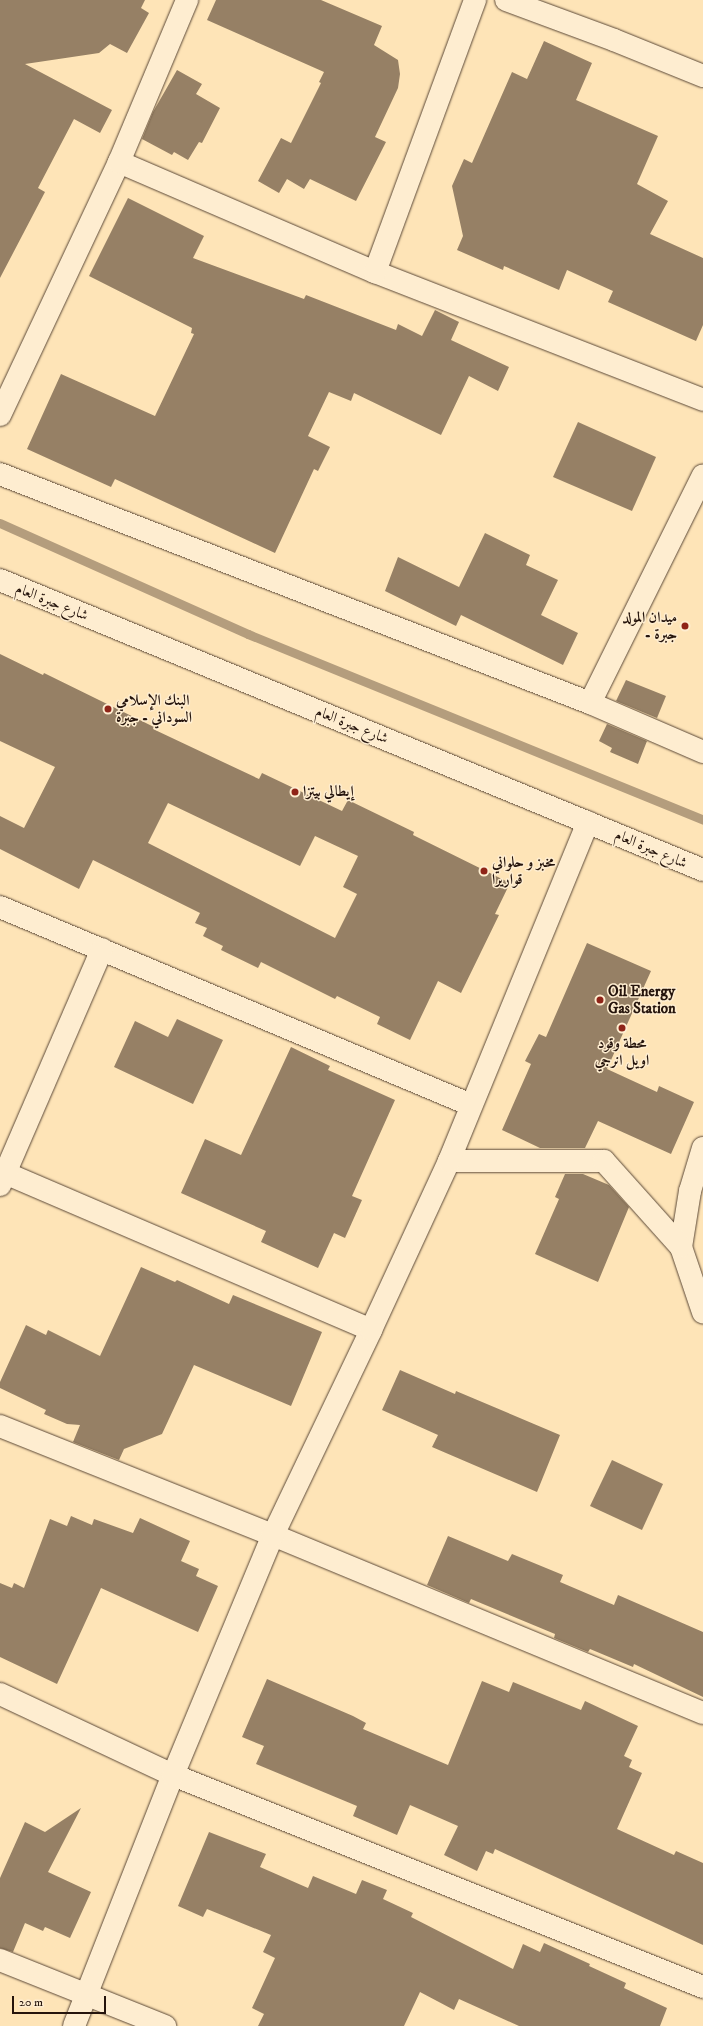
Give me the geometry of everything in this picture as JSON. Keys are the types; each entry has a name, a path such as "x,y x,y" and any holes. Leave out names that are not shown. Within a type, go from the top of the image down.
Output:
{"street":[{"path":"0,415 118,162 187,0"},
{"path":"375,272 475,0"},
{"path":"506,0 614,40 703,76"},
{"path":"118,162 375,272 703,400"},
{"path":"0,474 590,703 703,752"},
{"path":"590,703 703,475"},
{"name":"شارع جبرة العام","path":"0,580 703,870"},
{"path":"74,2026 173,1775 273,1535 371,1330 449,1161 588,822"},
{"path":"0,907 471,1105"},
{"path":"102,949 2,1179 371,1330"},
{"path":"681,1247 690,1191 703,1148"},
{"path":"449,1161 604,1161 681,1247 703,1312"},
{"path":"0,1426 273,1535 703,1713"},
{"path":"0,1694 173,1775 703,1987"},
{"path":"0,1960 164,2026"}],"building":[{"path":"0,0 145,0 141,8 149,13 127,53 110,44 99,53 25,64 112,110 100,133 74,119 38,188 45,192 0,278"},
{"path":"216,0 321,0 382,26 374,45 398,60 400,74 398,88 375,137 386,142 356,201 310,179 304,189 287,179 279,193 258,181 281,138 291,143 321,83 319,82 324,72 207,20"},
{"path":"544,41 592,63 576,100 658,136 637,184 668,201 650,234 703,258 703,325 696,341 608,302 613,291 567,270 559,290 504,266 503,270 457,250 463,236 452,186 464,159 472,163 512,72 527,79"},
{"path":"177,70 202,84 196,94 220,108 202,143 199,142 188,160 174,152 172,155 142,139 153,112"},
{"path":"128,198 204,236 193,258 304,299 306,295 396,330 398,324 422,336 435,310 459,322 451,340 509,367 498,391 469,376 441,435 354,393 351,401 329,392 308,436 330,447 318,471 314,469 275,553 115,479 111,487 27,449 61,374 155,416 194,334 191,333 192,328 89,276"},
{"path":"578,422 656,457 632,511 553,477"},
{"path":"485,533 530,555 526,565 558,580 541,615 578,633 563,665 461,615 456,626 385,591 398,557 459,587"},
{"path":"0,654 43,675 44,673 154,727 153,729 259,779 262,773 342,811 348,800 414,832 413,835 510,883 495,914 499,915 461,993 438,981 410,1040 377,1024 380,1017 337,996 335,999 261,962 258,968 221,950 223,946 203,936 207,928 195,923 200,913 93,860 79,889 0,849 0,816 24,828 55,767 0,741","holes":["168,803 300,866 315,836 358,856 343,887 357,894 335,938 148,843"]},
{"path":"626,680 666,696 657,718 616,701"},
{"path":"607,724 647,741 638,764 610,752 612,748 599,741"},
{"path":"587,943 651,971 607,1069 657,1092 659,1086 694,1102 671,1154 598,1121 585,1148 540,1148 502,1130 531,1064 525,1061 539,1034 546,1037"},
{"path":"177,1019 223,1040 193,1104 114,1067 135,1021 168,1037"},
{"path":"291,1047 330,1066 328,1070 395,1100 352,1196 362,1200 345,1238 334,1233 318,1268 261,1242 266,1231 181,1193 205,1139 241,1155"},
{"path":"565,1174 583,1174 609,1185 629,1207 598,1282 535,1254 559,1199 555,1197"},
{"path":"141,1267 175,1282 177,1280 229,1304 233,1295 322,1332 291,1406 194,1365 162,1434 124,1449 119,1460 73,1442 80,1425 67,1424 44,1414 46,1410 0,1388 0,1382 26,1325 46,1335 48,1330 100,1356"},
{"path":"400,1370 455,1394 456,1391 560,1435 537,1492 432,1447 438,1435 382,1410"},
{"path":"612,1460 663,1484 642,1530 590,1506"},
{"path":"71,1516 92,1525 94,1519 133,1533 140,1518 190,1541 181,1561 199,1569 196,1576 218,1586 198,1632 101,1588 57,1684 0,1657 0,1583 12,1588 14,1583 24,1588 50,1519 67,1526"},
{"path":"448,1536 508,1561 512,1554 563,1575 560,1582 614,1605 618,1595 703,1632 703,1697 634,1664 633,1667 590,1649 588,1652 554,1638 555,1634 471,1599 469,1603 427,1585"},
{"path":"267,1679 353,1716 366,1723 363,1729 448,1765 482,1681 509,1692 513,1682 581,1710 585,1701 638,1726 624,1756 632,1760 629,1767 642,1773 617,1829 674,1855 676,1851 703,1863 703,1945 495,1849 493,1854 486,1851 477,1871 444,1855 458,1826 410,1805 397,1835 353,1816 357,1806 256,1764 264,1746 242,1737"},
{"path":"81,1808 48,1872 91,1892 70,1938 45,1927 43,1931 25,1923 13,1952 0,1948 0,1878 25,1822 45,1832"},
{"path":"209,1832 266,1854 260,1867 308,1888 313,1876 356,1894 362,1880 387,1890 383,1899 413,1913 411,1917 513,1969 523,1944 540,1952 544,1943 590,1964 589,1966 626,1983 624,1988 667,2008 660,2026 519,2026 459,1999 454,2010 420,1992 404,2026 258,2026 264,2014 252,2008 275,1958 263,1952 271,1935 207,1909 203,1917 178,1906"}],"waterway":[{"path":"0,523 248,634 703,820"}],"place":[{"name":"ميدان المولد - جبرة","path":"685,626"},
{"name":"البنك الإسلامي السوداني - جبرة","path":"108,709"},
{"name":"إيطالي بيتزا","path":"295,792"},
{"name":"مخبز و حلواني قواريرا","path":"484,871"},
{"name":"Oil Energy Gas Station","path":"600,1000"},
{"name":"محطة وقود اويل انرجي","path":"622,1028"}]}
